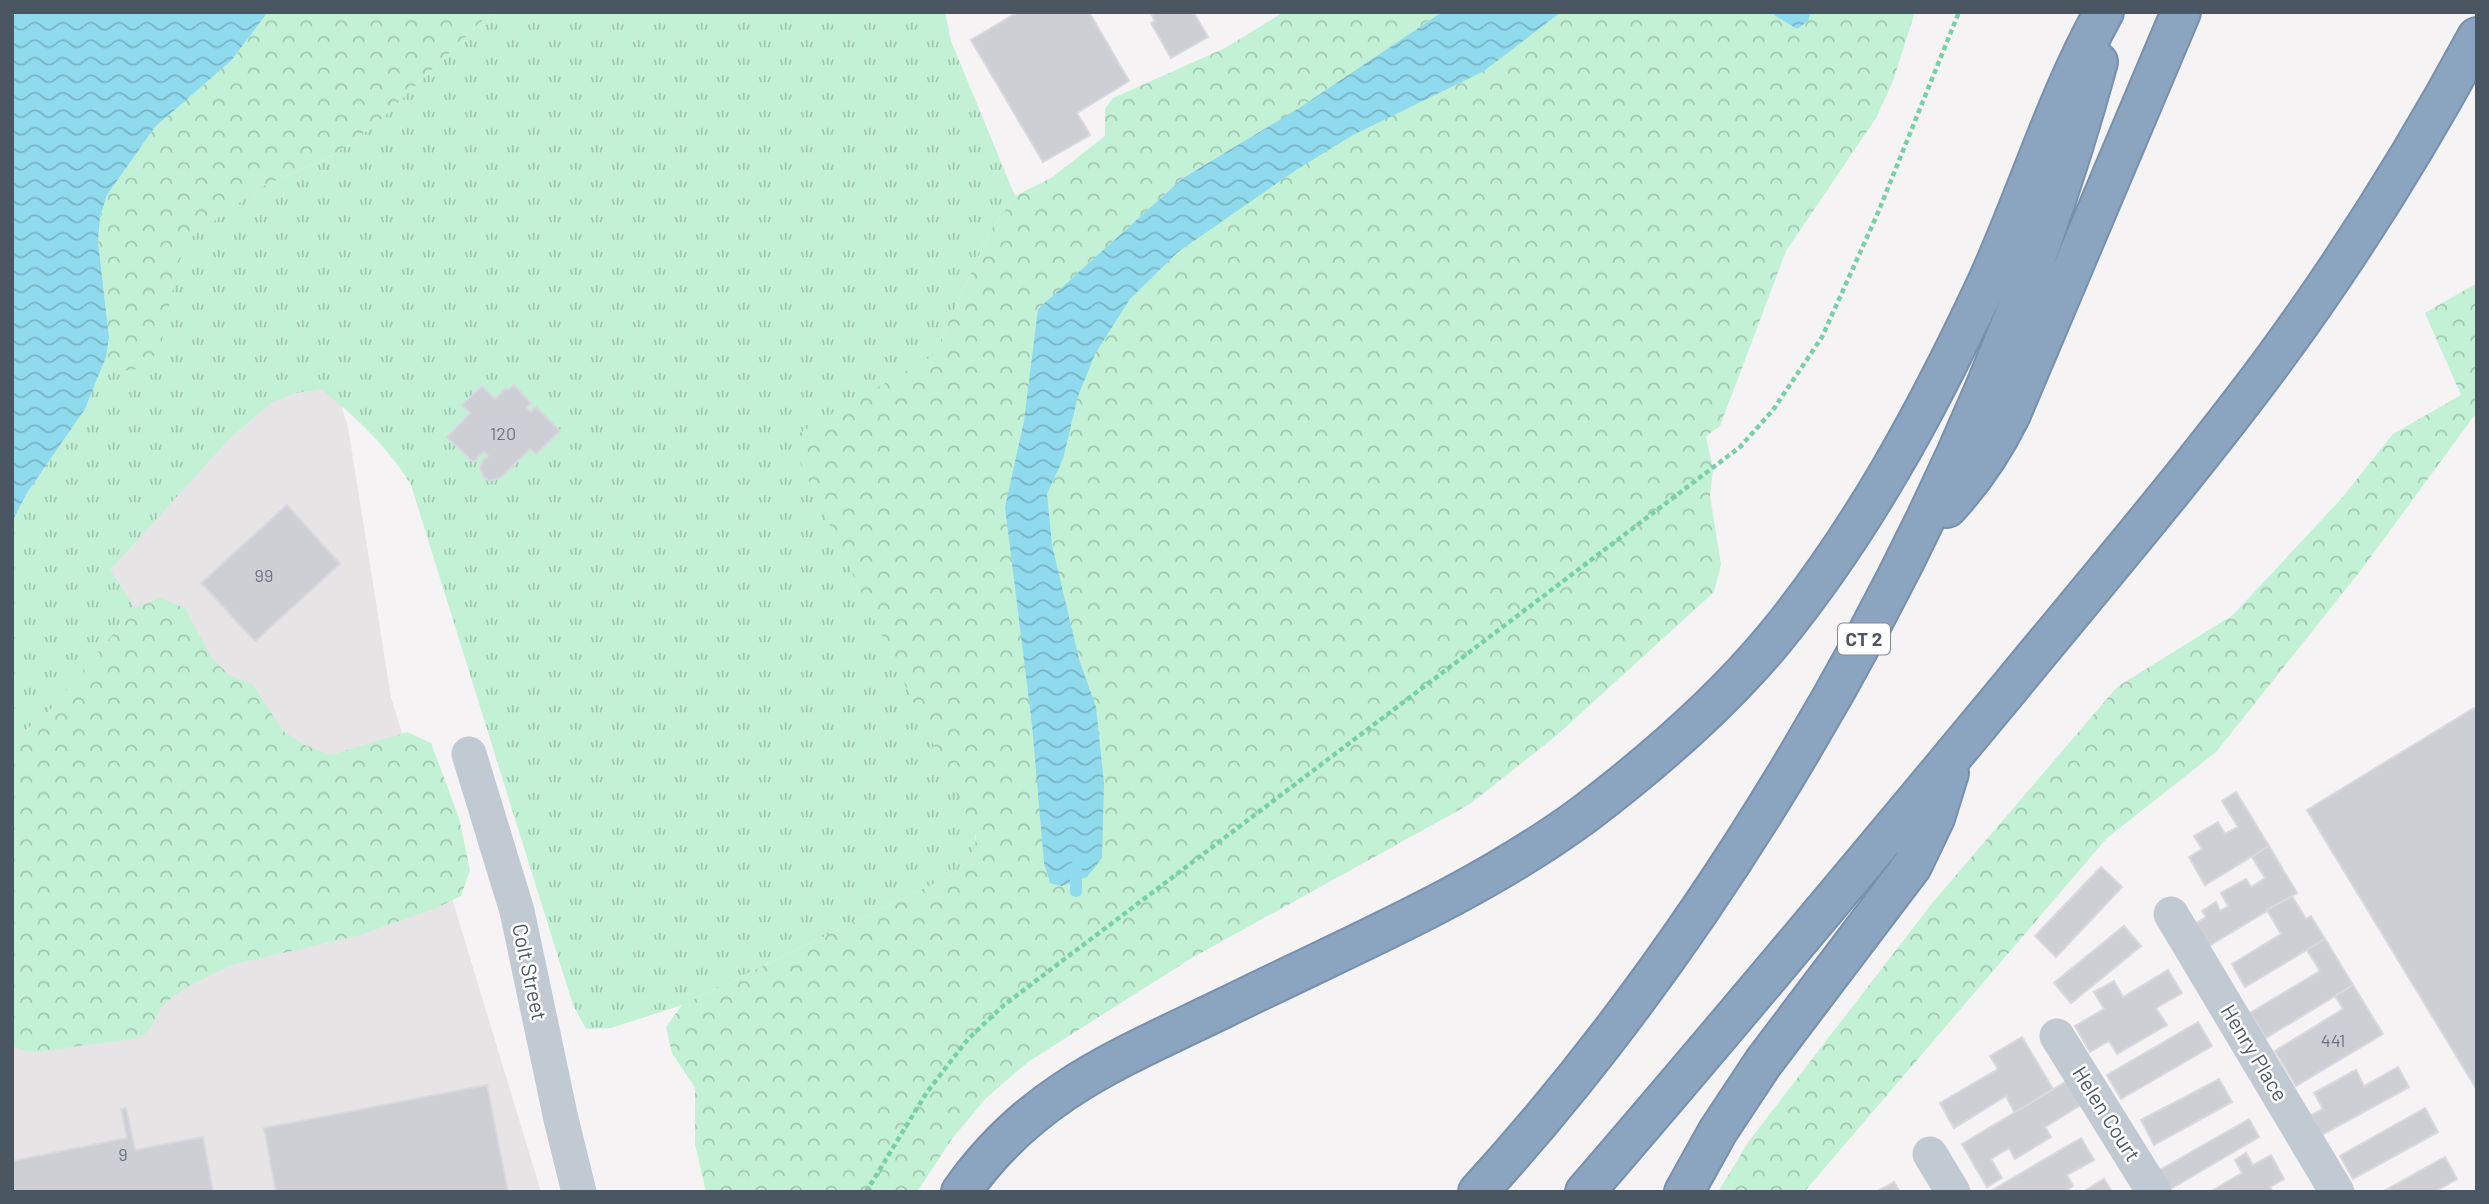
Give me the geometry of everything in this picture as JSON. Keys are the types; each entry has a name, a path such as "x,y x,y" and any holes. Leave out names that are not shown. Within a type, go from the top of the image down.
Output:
{"highway":[{"path":"961,1192 1000,1143 1027,1117 1056,1095 1146,1046 1426,908 1530,851 1583,815 1638,772 1726,691 1772,641 1812,590 1869,507 1903,448 1985,287 2062,97 2104,12"},
{"name":"CT 2","path":"1478,1192 1573,1081 1637,998 1718,882 1822,714 1920,532 1985,391 2027,287 2076,141 2112,12"},
{"path":"1920,532 1969,484 2002,433 2182,12"},
{"path":"1585,1192 1953,756 2163,502 2270,365 2387,192 2477,37"},
{"path":"1684,1192 1718,1131 1763,1063 1912,866 1935,818 1953,756"}],"street":[{"name":"Colt Street","path":"469,754 520,923 579,1192"},
{"name":"Henry Place","path":"2171,915 2337,1192"},
{"name":"Helen Court","path":"2057,1037 2154,1192"},
{"path":"1930,1154 1954,1192"}],"path":[{"path":"866,1192 927,1092 968,1039 1004,1005 1740,447 1773,410 1822,337 1877,215 1959,12"}],"shaded area":[{"path":"231,61 348,427 391,697 541,1192 12,1192 12,522 27,493 85,409"}],"green space":[{"path":"268,12 491,12 375,125 333,155 261,187 190,238 179,262 160,349 143,368 117,372 103,364 109,337 98,241 100,217 107,195 155,127 231,61"},
{"path":"491,12 945,12 951,41 1015,196 990,231 942,337 902,470 976,827 974,855 954,874 682,1005 611,1028 586,1029 573,1005 411,485 370,433 321,389 295,393 271,403 231,437 110,570 135,608 50,710 12,741 12,522 27,493 85,409 103,364 117,372 190,238 261,187 333,155 375,125"},
{"path":"1284,12 1442,12 1299,108 1183,178 1090,263 1518,12 1915,12 1893,81 1876,118 1786,251 1720,426 1706,436 1713,469 1710,496 1721,564 1714,592 1556,736 1470,804 1190,959 1028,1062 987,1097 951,1140 917,1192 706,1192 695,1144 695,1088 672,1053 666,1027 682,1005 954,874 974,855 976,835 789,439 937,353 990,231 1015,196 1051,178 1105,136 1105,109 1113,98 1225,48"},
{"path":"2477,283 2477,412 2361,570 2216,752 2107,838 1804,1192 1718,1192 1749,1141 1933,902 2117,687 2233,615 2341,499 2393,434 2461,395 2425,313"},
{"path":"160,598 185,608 211,657 229,675 253,685 283,731 305,745 331,755 407,732 431,743 459,818 470,870 461,896 436,908 360,935 231,965 183,989 162,1006 149,1030 139,1038 34,1052 21,1050 12,1045 12,742 50,710 135,608"}],"water":[{"path":"12,12 268,12 231,61 155,127 107,195 100,217 98,241 109,337 106,357 85,409 27,493 12,522"},
{"path":"1442,12 1561,12 1484,71 1353,135 1296,170 1178,252 1130,299 1095,354 1078,396 1063,459 1047,494 1052,545 1079,659 1096,707 1104,783 1102,858 1087,877 1062,886 1050,883 1044,863 1032,725 1005,507 1024,421 1038,309 1183,178 1299,108"},
{"path":"1773,12 1811,12 1808,21 1797,29"}],"building":[{"path":"1018,12 1089,12 1129,81 1077,113 1090,135 1043,162 971,40"},
{"path":"1150,12 1189,12 1195,15 1208,37 1171,58 1151,23 1155,21"},
{"path":"514,385 531,403 527,407 531,412 536,407 560,431 536,454 530,449 500,478 489,481 480,469 482,461 488,456 484,452 473,462 447,437 470,413 462,405 482,386 495,399 506,388 508,390"},
{"path":"287,505 340,564 255,641 201,583"},
{"path":"2474,708 2477,712 2477,1090 2307,810"},
{"path":"2236,792 2269,846 2205,885 2189,857 2202,849 2194,836 2218,822 2225,834 2238,827 2222,801"},
{"path":"2269,846 2297,893 2204,949 2190,927 2206,917 2202,911 2216,902 2220,911 2228,906 2221,893 2246,879 2251,887 2265,878 2252,857"},
{"path":"2101,867 2122,887 2056,957 2035,936"},
{"path":"2292,896 2306,919 2311,916 2325,939 2245,987 2232,964 2281,934 2267,910"},
{"path":"2124,926 2141,946 2071,1003 2054,983"},
{"path":"2325,939 2353,985 2266,1038 2250,1013 2320,971 2307,950"},
{"path":"2168,970 2182,993 2156,1008 2167,1025 2117,1054 2109,1041 2090,1052 2075,1026 2104,1009 2094,992 2114,981 2123,997"},
{"path":"2353,985 2383,1034 2296,1086 2275,1051 2343,1009 2335,996"},
{"path":"2198,1022 2212,1046 2121,1099 2107,1075"},
{"path":"2022,1037 2053,1089 2015,1113 2006,1096 1954,1128 1940,1103 1998,1069 1990,1056"},
{"path":"2398,1067 2409,1087 2322,1135 2311,1115 2323,1109 2314,1093 2356,1070 2364,1086"},
{"path":"2219,1079 2232,1102 2154,1145 2141,1120"},
{"path":"2067,1081 2081,1105 2045,1127 2051,1137 2015,1159 2009,1148 1991,1159 2002,1178 1987,1187 1962,1144"},
{"path":"487,1085 508,1192 276,1192 264,1128"},
{"path":"126,1108 135,1150 203,1137 213,1192 12,1192 12,1161 127,1138 121,1109"},
{"path":"2425,1108 2438,1132 2353,1179 2340,1156"},
{"path":"2249,1119 2259,1137 2169,1190 2158,1171"},
{"path":"2081,1138 2094,1160 2067,1175 2073,1186 2065,1192 1989,1192"},
{"path":"2246,1153 2253,1165 2271,1155 2284,1179 2270,1187 2273,1192 2210,1192 2242,1173 2235,1160"},
{"path":"2445,1157 2457,1179 2434,1192 2382,1192"},
{"path":"2104,1179 2112,1192 2083,1192"},
{"path":"1894,1182 1900,1192 1876,1192"}],"waterway":[{"path":"1076,867 1076,891"}]}
